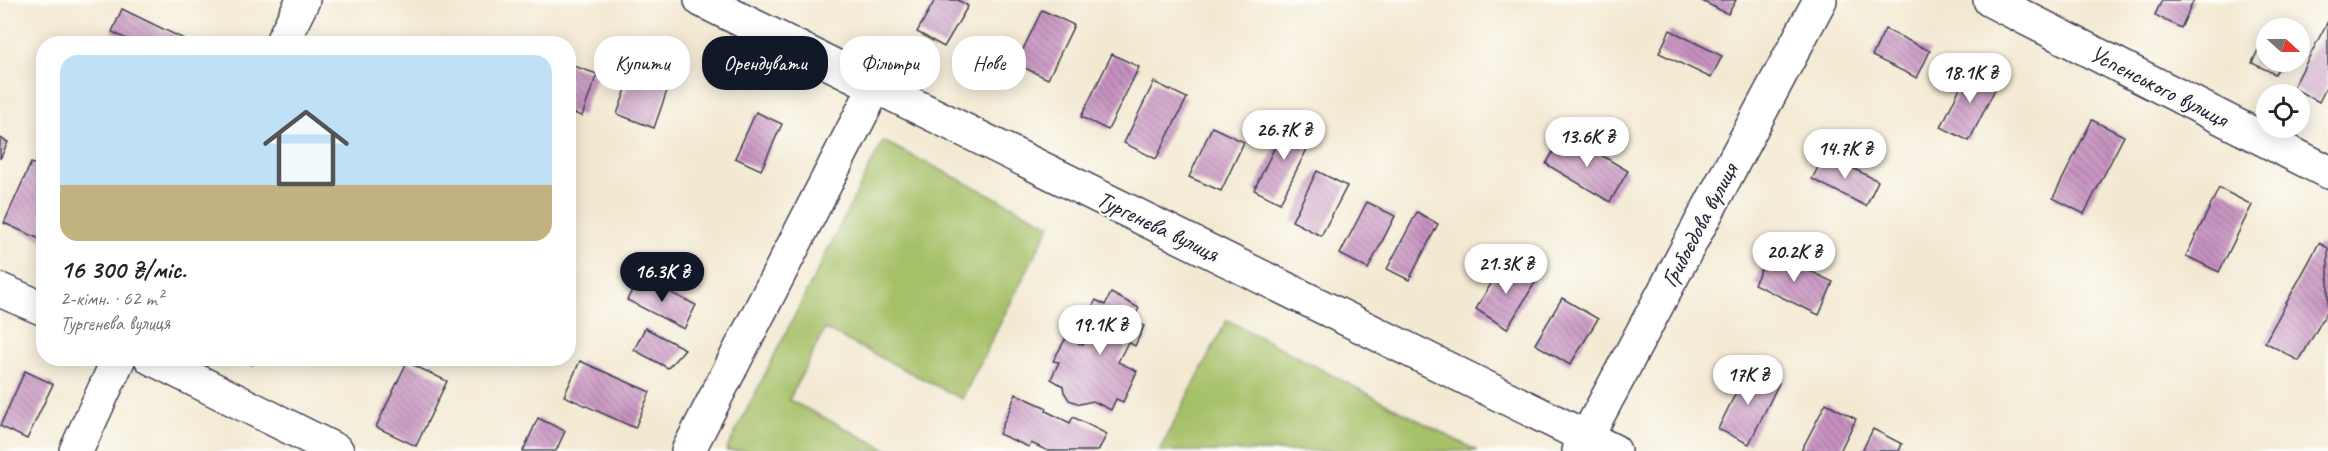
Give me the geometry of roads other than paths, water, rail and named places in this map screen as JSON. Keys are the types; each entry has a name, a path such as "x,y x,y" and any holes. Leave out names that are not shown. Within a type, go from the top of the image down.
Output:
{"street":[{"path":"285,36 303,0"},
{"name":"Тургенєва вулиця","path":"701,0 840,70"},
{"name":"Грибоєдова вулиця","path":"1593,446 1820,0"},
{"name":"Успенського вулиця","path":"1990,0 2328,172"},
{"path":"688,451 873,90"},
{"name":"Тургенєва вулиця","path":"881,90 1593,446"},
{"path":"0,290 36,306"},
{"path":"76,451 115,366"},
{"path":"167,366 337,451"}]}
